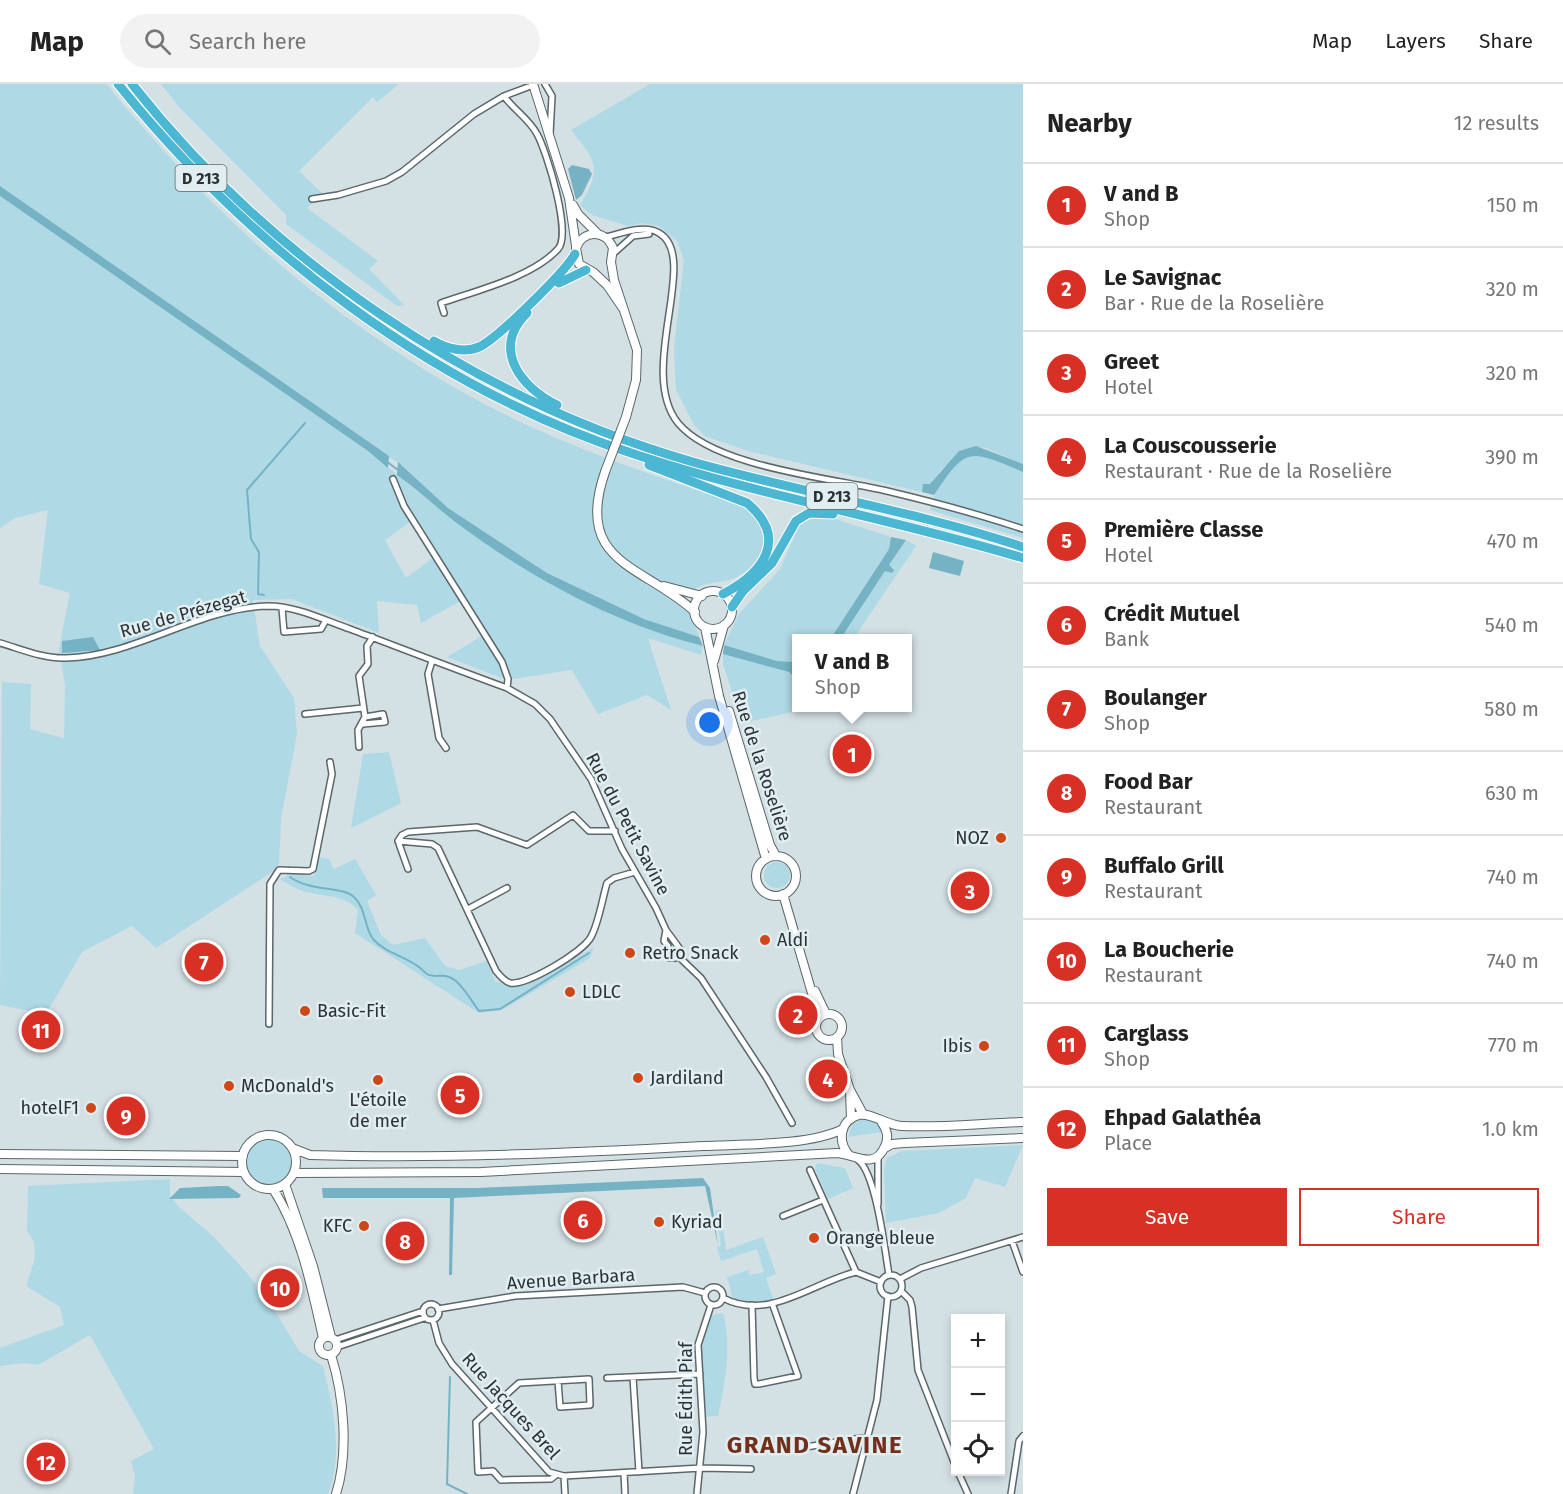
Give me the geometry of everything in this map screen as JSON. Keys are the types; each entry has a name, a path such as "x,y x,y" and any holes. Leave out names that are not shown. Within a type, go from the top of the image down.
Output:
{"highway":[{"name":"D 213","path":"118,84 164,139 231,208 294,263 354,308 450,371 492,393 566,429 633,454 719,481 951,536 1023,558"},
{"name":"D 213","path":"132,84 176,136 254,213 326,274 377,311 450,357 498,383 588,424 691,461 955,526 1023,547"},
{"path":"377,311 394,316 448,347 468,350 480,346 564,271 575,251"},
{"path":"588,424 583,417 541,396 519,375 510,351 509,338 518,322 555,286 568,277 590,271"},
{"path":"633,454 646,464 747,503 759,513 769,535 766,557 749,576 723,594"},
{"path":"732,606 743,591 772,563 801,517 819,512 864,521 876,519"}],"street":[{"path":"545,84 552,96 550,135"},
{"path":"312,199 338,195 386,181 402,172 474,114 504,96 530,86 550,135 569,198 575,251 579,264 607,285 624,310"},
{"path":"444,314 441,303 539,265 559,249 563,241 563,222 537,134 504,96"},
{"path":"546,162 556,157"},
{"path":"569,198 578,214 611,243 614,253"},
{"path":"575,251 583,237 644,229 658,232 668,240 674,252 674,271 661,366 662,384 670,411 686,433 702,444 741,460 885,490 1023,529"},
{"path":"590,271 605,268 611,262 614,253 633,236 644,233 668,240"},
{"path":"611,262 634,340 637,365 636,380 626,417 605,472 598,501 601,535 610,551 622,564 657,584 695,612"},
{"path":"393,479 404,506 502,662 508,679 507,688"},
{"path":"657,584 702,596"},
{"path":"712,591 723,594 732,606 731,617 724,626 715,629 705,627 696,618 695,606 702,596 712,591"},
{"name":"Rue de Prézegat","path":"0,643 45,656 75,657 124,647 220,615 251,608 282,608 326,620 507,688"},
{"path":"282,608 284,632 321,629 326,620"},
{"name":"Rue de la Roselière","path":"714,663 724,626"},
{"name":"Rue de la Roselière","path":"705,627 718,685 766,859"},
{"path":"359,747 358,730 365,717 359,676 368,664 367,646 373,637"},
{"path":"432,661 428,674 439,738 446,748"},
{"name":"Rue de la Roselière","path":"718,685 724,695 770,845 776,856"},
{"name":"Rue du Petit Savine","path":"507,688 535,704 550,719 591,779 635,872 666,930 680,949 678,956"},
{"path":"305,714 363,708"},
{"path":"363,724 385,722 383,714 365,717"},
{"path":"269,1024 270,884 279,870 309,872 313,869 332,774 330,762"},
{"path":"398,841 408,832 466,826 477,827 527,845 573,815 590,831 615,831"},
{"path":"398,841 408,869"},
{"path":"398,841 435,846 468,909 496,971 508,982 527,980 570,957 591,938 607,883 614,878 635,872"},
{"path":"776,856 789,861 796,875 790,890 783,894 770,895 758,884 757,871 766,859 776,856"},
{"path":"468,909 507,888"},
{"path":"783,894 811,985 823,1015 816,1031 838,1054"},
{"name":"Rue du Petit Savine","path":"666,930 664,941 668,946"},
{"path":"675,944 668,946 667,955 673,958 678,956 695,969 766,1077 792,1123"},
{"path":"823,1015 836,1016 841,1021 842,1029 837,1037 838,1054 849,1090 863,1114"},
{"path":"827,1040 837,1037"},
{"path":"849,1090 850,1119"},
{"path":"885,1148 887,1136 882,1123 874,1116 863,1114 850,1119 843,1129 842,1142 866,1170 878,1208 889,1275"},
{"path":"882,1123 915,1126 1023,1122"},
{"path":"292,1148 310,1155 480,1156 772,1142 827,1136 843,1129"},
{"path":"266,1135 284,1139 292,1148 296,1163 294,1173 285,1184 273,1189 252,1184 244,1172 243,1156 251,1142 266,1135"},
{"path":"294,1173 481,1172 837,1153 867,1160 878,1156 892,1144 1023,1138"},
{"path":"0,1154 243,1156"},
{"path":"878,1156 878,1208"},
{"path":"0,1169 244,1172"},
{"path":"810,1170 856,1272 881,1282"},
{"path":"285,1184 313,1266 332,1341 331,1355 340,1404 342,1436 342,1467 336,1494"},
{"path":"273,1189 296,1238 332,1341"},
{"path":"783,1216 823,1200"},
{"path":"889,1275 900,1279 921,1268 1023,1237"},
{"path":"1012,1241 1023,1272"},
{"path":"723,1298 717,1305 711,1305 705,1299 705,1293 715,1287 722,1292 723,1298 731,1303 752,1305 772,1303 804,1294 856,1272"},
{"path":"889,1275 881,1282 880,1289 888,1296 897,1295 901,1291"},
{"path":"900,1279 901,1291 910,1300 912,1307 916,1360 921,1383 951,1455"},
{"name":"Avenue Barbara","path":"438,1310 526,1296 683,1287 705,1293"},
{"path":"853,1494 868,1439 879,1382 888,1296"},
{"path":"752,1305 754,1383 759,1384 798,1376 772,1303"},
{"path":"331,1355 320,1352 319,1343 332,1341 424,1318 433,1320 437,1317 438,1310 430,1304 423,1311 332,1341"},
{"name":"Rue Édith Piaf","path":"697,1494 703,1432 698,1340 711,1305"},
{"path":"423,1311 424,1318"},
{"name":"Rue Jacques Brel","path":"433,1320 445,1354 541,1465 556,1475 701,1468 751,1469"},
{"path":"607,1378 700,1374"},
{"path":"633,1377 639,1472"},
{"path":"556,1475 551,1479 511,1481 501,1480 493,1472 478,1472 476,1422 519,1383 589,1379 590,1405 560,1407 558,1381"},
{"path":"1011,1494 1019,1441 1023,1436"},
{"path":"806,1447 861,1438 868,1439"},
{"path":"624,1473 625,1494"},
{"path":"564,1476 565,1494"},
{"path":"960,1476 968,1494"}],"shaded area":[{"path":"0,84 107,84 163,150 233,222 270,256 349,319 433,375 541,432 608,459 743,506 758,517 763,525 764,542 758,558 746,571 733,579 697,587 692,591 688,597 687,607 699,637 644,619 547,573 448,508 401,465 0,186"},
{"path":"161,84 399,84 377,102 373,97 299,171 323,194 307,208 378,261 369,269 404,305 397,306 286,224 286,215 180,108"},
{"path":"650,84 1023,84 1023,464 983,447 942,469 930,484 925,484 922,492 748,451 705,436 694,425 676,390 674,347 684,260 677,241 659,226 641,223 628,226 592,215 580,205 592,183 594,166 586,150 571,130"},
{"path":"572,165 589,169 592,174 582,195 576,200 568,169"},
{"path":"0,186 389,456 388,468 368,451 0,196"},
{"path":"0,196 368,451 461,526 508,557 592,605 654,631 703,646 701,655 648,638 671,710 647,695 598,714 572,670 507,680 447,657 487,633 466,598 421,623 417,605 377,601 379,633 292,599 253,600 260,646 294,698 297,734 281,819 279,864 272,872 156,948 132,926 82,952 46,1014 0,1005 2,682 31,684 30,729 64,738 65,685 59,649 70,593 39,584 48,510 15,518 0,528","holes":["414,519 438,554 406,578 385,540"]},
{"path":"976,446 1023,464 1023,472 991,459 970,456 954,468 934,495 922,492 923,484 930,484 959,451"},
{"path":"970,455 981,455 1023,472 1023,538 930,510 944,478 956,464"},
{"path":"398,462 448,508 547,573 644,619 699,637 703,646 670,637 604,611 572,596 511,561 454,521 397,475"},
{"path":"813,516 829,517 891,537 889,549 834,634 792,634 792,662 777,661 724,645 739,614 780,569 800,524"},
{"path":"891,537 906,540 889,565 894,570 892,573 885,571 844,634 834,634 889,549"},
{"path":"906,540 916,546 857,634 844,634 885,571 891,573 889,565"},
{"path":"933,552 964,561 960,576 929,568"},
{"path":"93,637 100,650 62,653 62,641"},
{"path":"724,645 777,661 792,662 792,675 789,672 723,654"},
{"path":"723,654 789,672 792,676 793,712 742,723 723,664"},
{"path":"389,752 401,803 351,828 363,754"},
{"path":"319,857 329,859 334,869 355,859 376,895 367,901 381,935 393,945 425,938 445,966 459,970 487,961 495,981 511,986 558,969 594,947 590,958 502,1010 479,1013 355,933 358,910 352,905 340,899 303,891 280,879 290,874 314,876"},
{"path":"777,862 786,866 790,875 786,884 777,888 768,884 764,875 768,866"},
{"path":"862,1119 876,1122 882,1132 848,1137 852,1124"},
{"path":"269,1138 285,1145 292,1161 285,1177 269,1184 253,1177 246,1161 253,1145"},
{"path":"1023,1145 1005,1187 975,1178 966,1198 939,1213 886,1223 884,1169 887,1158 902,1151"},
{"path":"817,1163 845,1168 853,1188 828,1199 815,1169"},
{"path":"703,1178 710,1188 718,1245 705,1186 454,1198 452,1275 449,1275 450,1198 323,1198 322,1188 477,1188"},
{"path":"170,1179 170,1196 180,1208 213,1236 246,1272 271,1304 299,1351 323,1366 333,1414 336,1446 333,1478 328,1494 133,1494 135,1476 131,1461 154,1449 90,1335 38,1365 23,1363 0,1366 0,1348 64,1325 60,1307 26,1286 35,1258 34,1242 27,1231 28,1186"},
{"path":"228,1186 241,1195 239,1198 169,1199 180,1188"},
{"path":"721,1210 726,1250 763,1237 776,1274 766,1278 773,1298 778,1299 753,1302 733,1299 727,1277 748,1270 750,1275 764,1272 757,1249 721,1261 717,1247 721,1245 715,1211"},
{"path":"723,1313 727,1351 723,1391 718,1416 706,1417 701,1344 711,1315"}],"waterway":[{"path":"264,595 258,594 259,552 251,539 247,490 305,423"},
{"path":"386,461 398,470"},
{"path":"290,877 307,885 342,891 354,897 361,907 370,934 377,943 427,974 453,979 479,1011 500,1009 589,953"},
{"path":"450,1377 447,1484 467,1494"}],"place":[{"name":"V and B","path":"852,754"},
{"name":"NOZ","path":"1001,838"},
{"name":"Greet","path":"970,891"},
{"name":"Aldi","path":"765,940"},
{"name":"Retro Snack","path":"630,953"},
{"name":"Boulanger","path":"204,962"},
{"name":"LDLC","path":"570,992"},
{"name":"Basic-Fit","path":"305,1011"},
{"name":"Le Savignac","path":"798,1015"},
{"name":"Carglass","path":"41,1030"},
{"name":"Ibis","path":"984,1046"},
{"name":"Jardiland","path":"638,1078"},
{"name":"La Couscousserie","path":"828,1079"},
{"name":"L'étoile de mer","path":"378,1080"},
{"name":"McDonald's","path":"229,1086"},
{"name":"Première Classe","path":"460,1095"},
{"name":"hotelF1","path":"91,1108"},
{"name":"Buffalo Grill","path":"126,1116"},
{"name":"Crédit Mutuel","path":"583,1220"},
{"name":"Kyriad","path":"659,1222"},
{"name":"KFC","path":"364,1226"},
{"name":"Orange bleue","path":"814,1238"},
{"name":"Food Bar","path":"405,1241"},
{"name":"La Boucherie","path":"280,1288"},
{"name":"Ehpad Galathéa","path":"46,1462"}],"district":[{"name":"GRAND SAVINE","path":"815,1445"}]}
